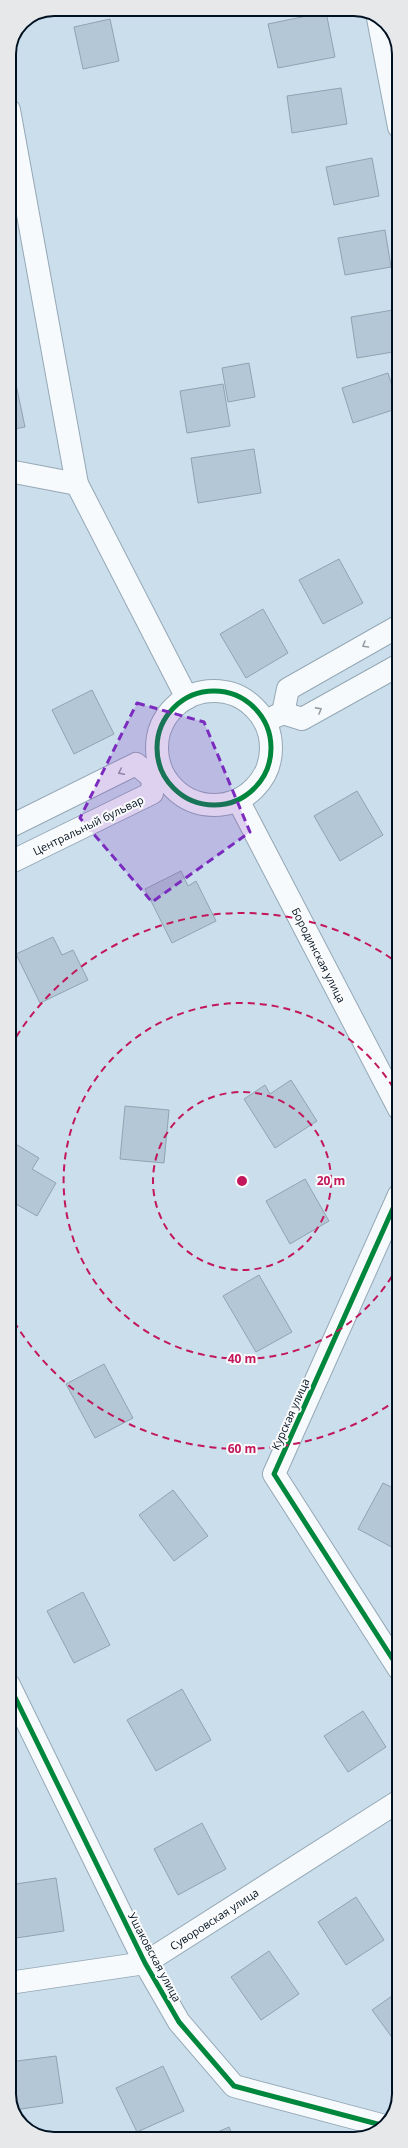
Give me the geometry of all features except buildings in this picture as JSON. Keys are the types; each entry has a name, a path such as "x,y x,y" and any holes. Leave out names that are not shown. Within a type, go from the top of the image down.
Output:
{"street":[{"path":"379,26 392,91"},
{"path":"16,148 77,484 187,698"},
{"path":"16,472 77,484"},
{"path":"16,824 136,764 158,776 176,792 195,802 217,806 238,800 257,786 268,766 274,717 288,689 392,630"},
{"path":"158,776 156,749 161,724 176,703 199,692 225,691 249,702 274,717 302,719 392,669"},
{"name":"Центральный бульвар","path":"16,860 152,793 158,776"},
{"name":"Бородинская улица","path":"238,800 392,1096"},
{"name":"Курская улица","path":"392,1211 274,1474 392,1658"},
{"name":"Ушаковская улица","path":"16,1699 145,1964 179,2022 234,2086 377,2124"},
{"name":"Суворовская улица","path":"16,1982 145,1964 392,1805"}],"highlighted area":[{"path":"137,703 204,722 250,832 152,902 80,818"}],"cycle path":[{"path":"214,691 236,695 254,708 267,726 271,748 267,770 254,788 236,801 214,805 192,801 174,788 161,770 157,748 161,726 174,708 192,695 214,691"},
{"path":"392,1211 274,1474 392,1658"},
{"path":"16,1699 145,1963 179,2022 234,2086 377,2124"}]}
